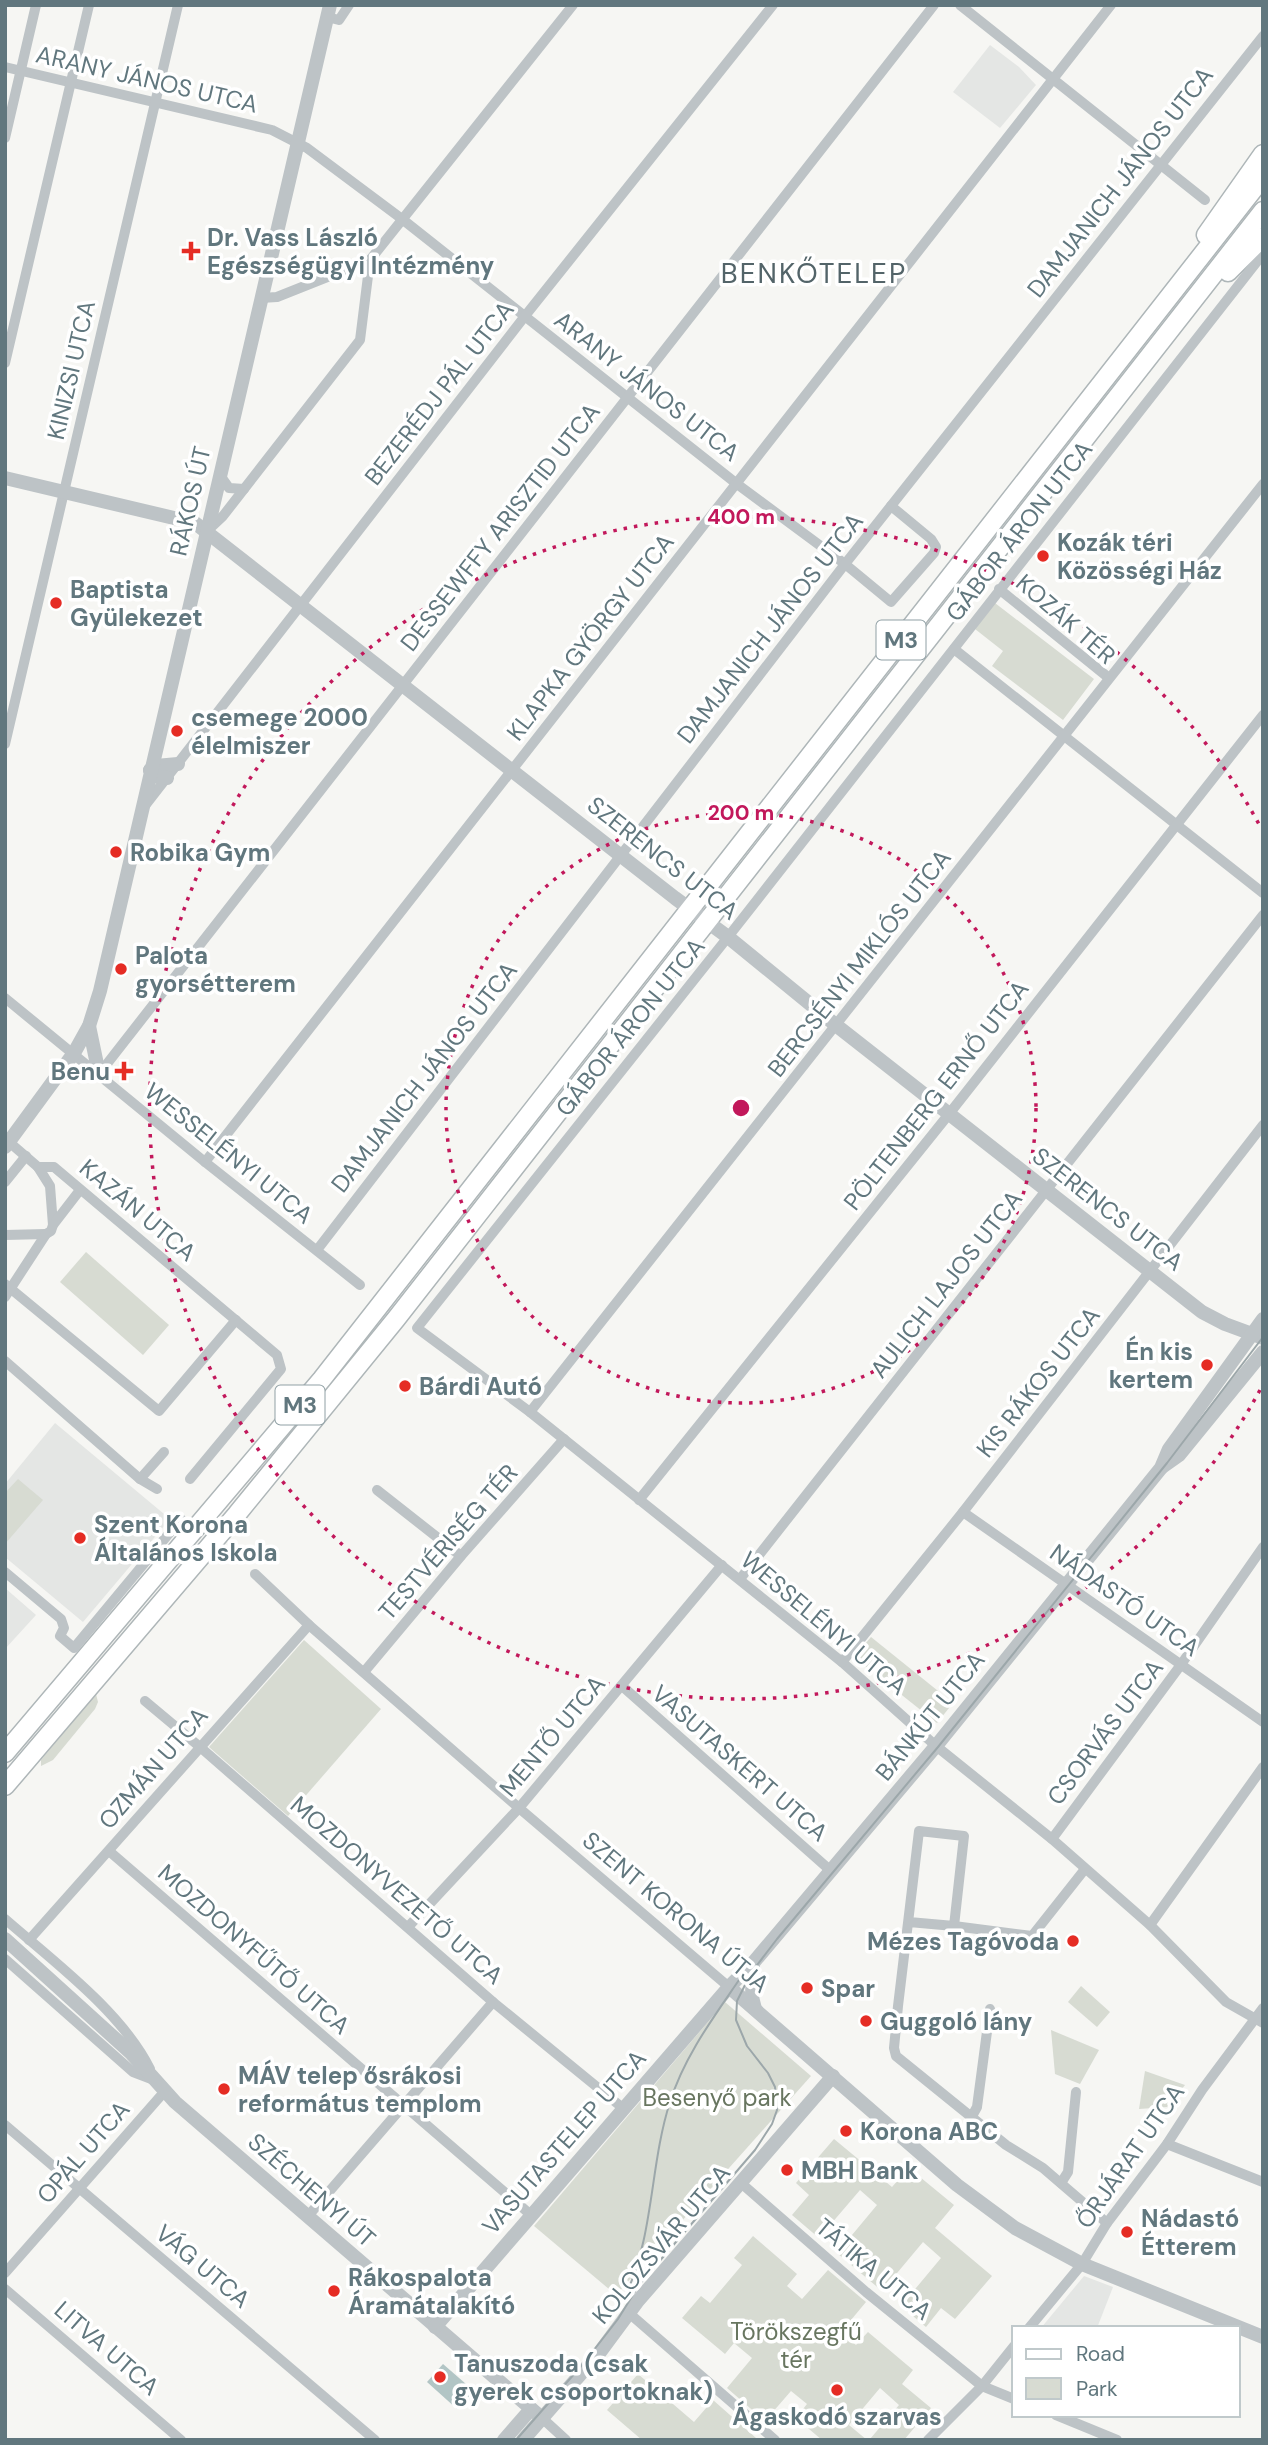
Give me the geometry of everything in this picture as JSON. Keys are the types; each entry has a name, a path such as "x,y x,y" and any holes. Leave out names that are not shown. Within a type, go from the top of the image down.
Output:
{"main road":[{"path":"1156,315 1220,212 1263,154"},
{"name":"M3","path":"5,1753 322,1379 1263,177"},
{"name":"M3","path":"5,1786 237,1514 396,1319 1263,211"},
{"path":"1171,329 1263,237"}],"street":[{"path":"5,138 36,5"},
{"path":"5,363 89,5"},
{"name":"KINIZSI UTCA","path":"5,744 177,5"},
{"path":"329,11 339,20 349,5"},
{"path":"261,298 277,297 370,260 573,5"},
{"name":"BEZERÉDJ PÁL UTCA","path":"142,809 525,316 773,5"},
{"name":"DESSEWFFY ARISZTID UTCA","path":"99,1074 934,5"},
{"path":"960,5 1205,200"},
{"name":"KLAPKA GYÖRGY UTCA","path":"205,1162 1111,5"},
{"name":"RÁKOS ÚT","path":"7,1145 74,1053 89,1026 100,990 329,11"},
{"name":"DAMJANICH JÁNOS UTCA","path":"317,1250 845,564 1263,36"},
{"name":"ARANY JÁNOS UTCA","path":"5,67 272,130 297,141 402,219 737,484 845,564"},
{"name":"GÁBOR ÁRON UTCA","path":"417,1328 728,937 1263,254"},
{"path":"207,531 223,516 360,340 370,260"},
{"path":"219,474 229,488 244,489"},
{"name":"SZERENCS UTCA","path":"5,478 195,523 207,531 299,606 404,684 708,921 837,1026 1202,1312 1258,1336"},
{"path":"1109,678 1263,484"},
{"path":"845,564 891,602 936,547 931,538 891,506"},
{"name":"KOZÁK TÉR","path":"999,589 1109,678 1064,737"},
{"path":"954,649 1263,893"},
{"name":"PÖLTENBERG ERNŐ UTCA","path":"639,1500 949,1114 1263,715"},
{"name":"BERCSÉNYI MIKLÓS UTCA","path":"530,1412 1064,737"},
{"path":"155,749 163,760 176,764"},
{"path":"167,778 154,776 150,770 156,766 176,764"},
{"name":"AULICH LAJOS UTCA","path":"740,1579 1263,915"},
{"name":"WESSELÉNYI UTCA","path":"5,998 205,1162 360,1284"},
{"path":"89,1026 99,1074"},
{"name":"KIS RÁKOS UTCA","path":"842,1662 963,1512 1263,1125"},
{"name":"KAZÁN UTCA","path":"7,1145 38,1167 54,1167 277,1355 281,1369 190,1479"},
{"path":"5,1182 26,1156"},
{"path":"38,1167 50,1186 49,1229"},
{"path":"80,1190 49,1229 7,1291 159,1411 236,1320"},
{"path":"5,1235 49,1229"},
{"name":"BÁNKÚT UTCA","path":"1161,1468 1169,1449 1258,1336 1263,1319"},
{"name":"WESSELÉNYI UTCA","path":"417,1328 530,1412 842,1662 936,1746 1052,1839 1150,1925 1226,2001 1259,2021"},
{"name":"BÁNKÚT UTCA","path":"729,1987 753,1963 936,1746 1161,1468 1179,1455 1263,1352"},
{"path":"5,1361 153,1490"},
{"name":"TESTVÉRISÉG TÉR","path":"364,1672 564,1439"},
{"path":"140,1479 164,1452"},
{"path":"377,1490 461,1556"},
{"name":"NÁDASTÓ UTCA","path":"963,1512 1263,1722"},
{"path":"5,1572 61,1619 64,1628 60,1636 74,1648 181,1520"},
{"name":"CSORVÁS UTCA","path":"1052,1839 1263,1547"},
{"name":"MENTŐ UTCA","path":"408,1927 519,1808 722,1565"},
{"name":"SZENT KORONA ÚTJA","path":"255,1574 309,1625 519,1808 957,2185 1015,2228 1082,2264 1236,2326"},
{"name":"OZMÁN UTCA","path":"29,1940 309,1625"},
{"name":"VASUTASKERT UTCA","path":"622,1686 831,1871"},
{"name":"MOZDONYVEZETŐ UTCA","path":"145,1701 493,2002 624,2109"},
{"path":"1150,1925 1263,1767"},
{"path":"954,1927 964,1836 919,1831 898,2006 894,2048 896,2056 1006,2145 1043,2168 1107,2224"},
{"name":"MOZDONYFŰTŐ UTCA","path":"109,1851 531,2215"},
{"path":"909,1922 1032,1936 1085,1869"},
{"path":"5,1919 118,2021 142,2053 160,2086"},
{"name":"SZÉCHENYI ÚT","path":"5,1939 96,2021 160,2086 566,2440"},
{"path":"5,1959 133,2072 160,2086"},
{"path":"753,1963 752,1997 755,2009"},
{"name":"VASUTASTELEP UTCA","path":"435,2327 729,1987"},
{"path":"308,2216 493,2002"},
{"name":"ŐRJÁRAT UTCA","path":"1032,2326 1082,2264 1107,2224 1167,2144 1202,2090 1259,2021 1263,2008"},
{"path":"971,2118 977,2108 990,2009"},
{"name":"KOLOZSVÁR UTCA","path":"504,2440 537,2413 630,2314 637,2302 833,2076"},
{"name":"OPÁL UTCA","path":"5,2273 79,2188 160,2086"},
{"path":"1061,2183 1068,2172 1076,2092"},
{"name":"VÁG UTCA","path":"5,2125 375,2440"},
{"path":"1167,2144 1263,2182"},
{"name":"TÁTIKA UTCA","path":"741,2183 866,2292 982,2386 1012,2398"},
{"name":"LITVA UTCA","path":"5,2289 181,2440"},
{"path":"630,2314 775,2440"},
{"name":"SZENT KORONA ÚTJA","path":"1240,2328 1263,2337"},
{"path":"928,2440 982,2386 1012,2348"},
{"name":"KOLOZSVÁR UTCA","path":"523,2440 537,2413"},
{"path":"1061,2417 1117,2440"}],"shaded area":[{"path":"990,45 1019,67 1036,85 1000,128 953,92"},
{"name":"Szent Korona Általános Iskola","path":"55,1423 170,1519 83,1622 5,1557 5,1484"},
{"path":"5,1588 36,1615 5,1649"},
{"path":"1084,2276 1113,2287 1098,2326 1043,2326"},
{"path":"443,2364 474,2391 457,2409 427,2382"}],"green space":[{"path":"995,603 1094,679 1063,720 992,666 1003,651 975,629"},
{"path":"86,1252 169,1325 143,1355 60,1282"},
{"path":"18,1479 43,1500 5,1544 5,1493"},
{"path":"871,1637 953,1703 937,1723 854,1657"},
{"path":"304,1640 381,1709 288,1816 209,1747"},
{"path":"96,1694 98,1702 95,1709 53,1760 41,1766 41,1760"},
{"path":"1081,1986 1110,2012 1097,2027 1068,2002"},
{"name":"Besenyő park","path":"725,2002 811,2076 616,2295 534,2226"},
{"path":"1051,2030 1099,2050 1080,2084 1055,2074"},
{"path":"1145,2071 1185,2085 1167,2107 1139,2109"},
{"path":"834,2139 892,2187 909,2168 954,2205 935,2228 992,2276 955,2319 941,2308 926,2327 901,2306 941,2258 923,2242 882,2291 837,2253 877,2205 860,2190 819,2238 792,2215 809,2195 796,2183"},
{"name":"Törökszegfű tér","path":"753,2236 797,2274 787,2286 802,2299 828,2270 866,2302 841,2332 856,2345 868,2332 913,2370 902,2384 931,2408 904,2440 870,2439 899,2405 880,2388 849,2425 867,2440 822,2440 796,2418 807,2404 791,2391 765,2421 727,2388 752,2358 734,2343 725,2354 682,2318 701,2296 710,2303 742,2265 734,2258"},
{"path":"638,2374 694,2422 713,2400 756,2438 642,2440 607,2410"}],"tram line":[{"path":"516,2440 583,2364 618,2319 639,2285 755,2150 772,2124 777,2110 775,2087 768,2073 747,2046 736,2020 737,2001 751,1973 1167,1463 1263,1337"},
{"path":"627,2292 642,2246 664,2126 676,2085 700,2038 739,1980"}],"place":[{"name":"Dr. Vass László Egészségügyi Intézmény","path":"191,251"},
{"name":"Kozák téri Közösségi Ház","path":"1043,556"},
{"name":"Baptista Gyülekezet","path":"56,603"},
{"name":"csemege 2000 élelmiszer","path":"177,731"},
{"name":"Robika Gym","path":"116,852"},
{"name":"Palota gyorsétterem","path":"121,969"},
{"name":"Benu","path":"124,1071"},
{"name":"Én kis kertem","path":"1207,1365"},
{"name":"Bárdi Autó","path":"405,1386"},
{"name":"Szent Korona Általános Iskola","path":"80,1538"},
{"name":"Mézes Tagóvoda","path":"1073,1941"},
{"name":"Spar","path":"807,1988"},
{"name":"Guggoló lány","path":"866,2021"},
{"name":"MÁV telep ősrákosi református templom","path":"224,2089"},
{"name":"Korona ABC","path":"846,2131"},
{"name":"MBH Bank","path":"787,2170"},
{"name":"Nádastó Étterem","path":"1127,2232"},
{"name":"Rákospalota Áramátalakító","path":"334,2291"},
{"name":"Tanuszoda (csak gyerek csoportoknak)","path":"440,2377"},
{"name":"Ágaskodó szarvas","path":"837,2390"}],"district":[{"name":"BENKŐTELEP","path":"814,273"}]}
